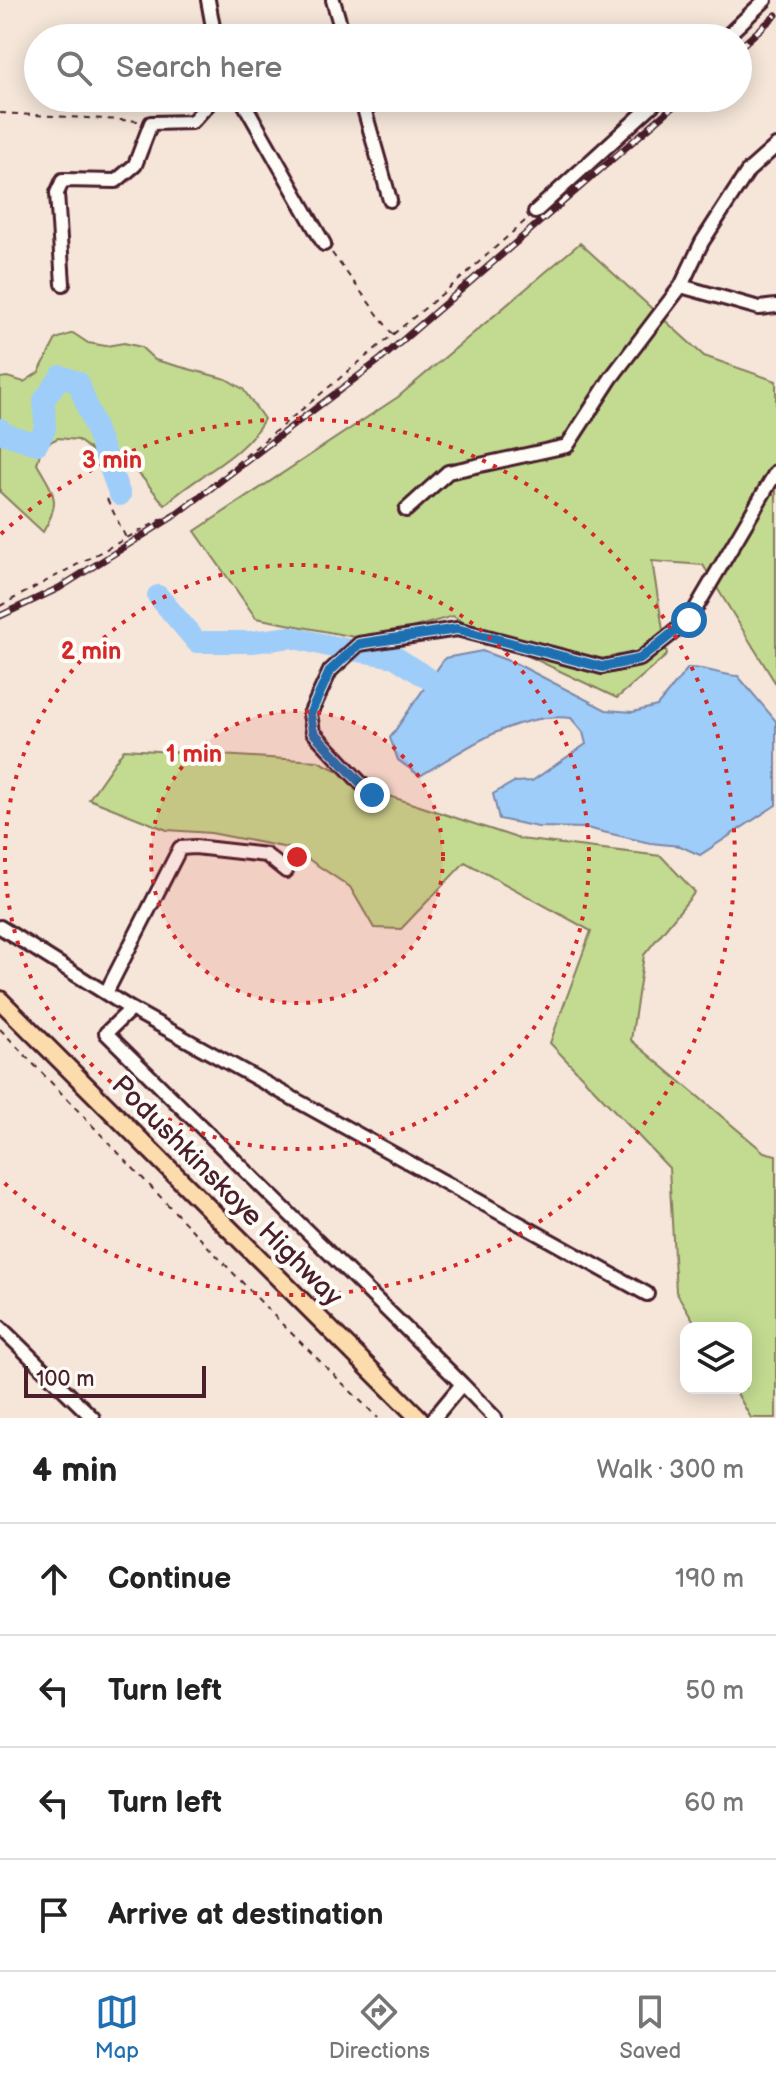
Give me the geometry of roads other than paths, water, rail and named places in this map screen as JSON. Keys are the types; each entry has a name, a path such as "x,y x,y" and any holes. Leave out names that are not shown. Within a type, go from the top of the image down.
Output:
{"main road":[{"name":"Podushkinskoye Highway","path":"0,1000 419,1418"}],"street":[{"path":"208,0 212,24"},
{"path":"333,0 340,24"},
{"path":"740,24 765,0"},
{"path":"63,284 57,193 63,180 116,181 135,165 151,123 192,122 201,112"},
{"path":"249,112 324,244"},
{"path":"365,112 390,200"},
{"path":"535,212 645,112"},
{"path":"406,510 448,472 567,446 611,378 681,286 702,242 748,171 776,146"},
{"path":"681,286 759,308 776,306"},
{"path":"372,795 313,732 310,714 330,671 359,644 457,629 602,667 640,659 689,620 776,472"},
{"path":"106,993 180,848 266,855 286,871"},
{"path":"0,927 131,1009 647,1294"},
{"path":"131,1009 106,1033 495,1418"},
{"path":"0,1327 93,1418"},
{"path":"434,1418 462,1384"}],"water":[{"path":"482,651 517,664 606,710 633,712 657,706 688,668 738,676 776,721 776,805 700,855 680,846 650,843 586,828 538,827 499,819 493,794 514,782 532,781 586,744 583,732 571,718 550,718 510,727 473,744 420,776 398,760 390,738 445,658"}],"waterway":[{"path":"0,429 2,433 37,444 45,429 44,400 61,376 78,382 120,495"},
{"path":"158,596 197,642 252,642 291,637 395,657 429,679"}],"railway":[{"path":"752,36 776,15"},
{"path":"0,616 59,588 177,514 381,359 667,112"}]}
